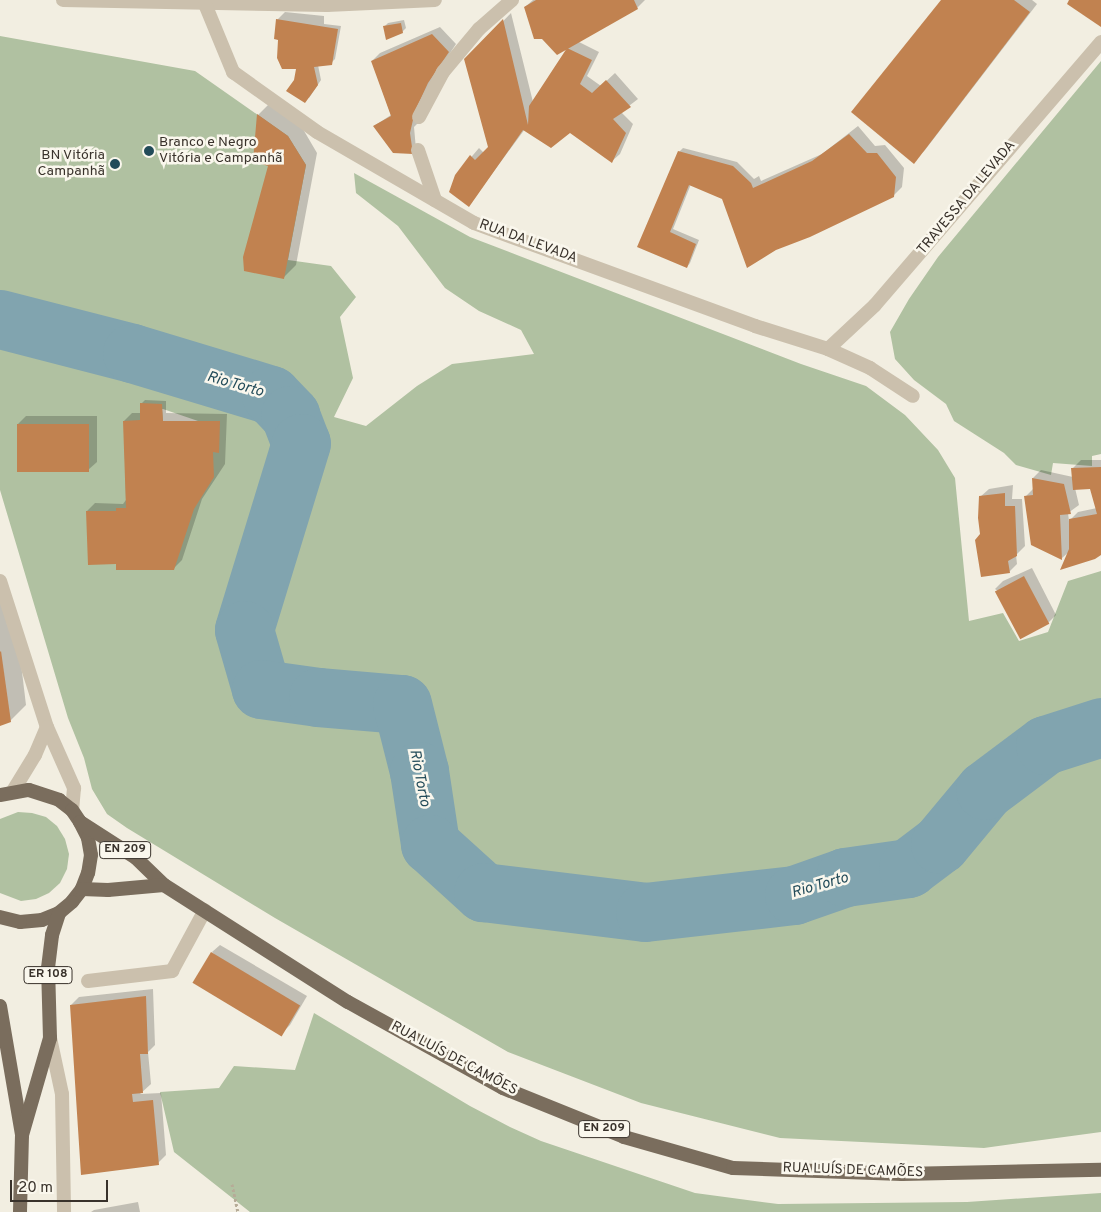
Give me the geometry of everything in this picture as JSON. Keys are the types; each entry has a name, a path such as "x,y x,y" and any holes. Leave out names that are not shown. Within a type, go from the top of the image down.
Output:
{"main road":[{"name":"ER 108","path":"0,918 20,922 42,920 59,913 82,890 88,873 91,855 88,838 80,822 72,810 59,800 28,790 7,793"},
{"name":"RUA LUÍS DE CAMÕES","path":"80,822 136,858 164,885 348,1002 503,1088 624,1137 733,1168 902,1174 1101,1170"},
{"path":"82,890 108,890 164,885"},
{"name":"ER 108","path":"22,1135 50,1038 48,968 52,935 59,913"},
{"name":"ER 108","path":"0,1006 22,1135 20,1212"}],"street":[{"path":"63,0 327,5 436,0"},
{"path":"419,117 444,72 479,29 512,0"},
{"name":"RUA DA LEVADA","path":"205,4 233,72 317,132 474,223 755,326 828,349 870,368 913,396"},
{"name":"TRAVESSA DA LEVADA","path":"828,349 875,305 1101,42"},
{"path":"418,150 435,200"},
{"path":"0,581 47,727 74,788 72,810"},
{"path":"7,793 35,756 47,727"},
{"path":"88,981 172,971 205,910"},
{"path":"0,1050 4,1035"},
{"path":"50,1038 62,1094 64,1212"}],"path":[{"path":"232,1184 238,1212"}],"green space":[{"path":"0,36 195,71 288,136 306,165 288,260 331,266 356,297 340,317 353,378 334,417 366,426 417,386 452,364 534,354 521,330 479,311 445,288 398,226 356,193 354,173 470,237 801,364 866,386 905,415 938,450 955,478 969,621 1003,613 1019,641 1048,632 1068,581 1101,571 1101,1132 984,1148 780,1138 641,1103 508,1052 275,918 107,814 92,789 84,758 68,718 0,490","holes":["162,409 198,421 163,421"]},
{"path":"1101,61 1101,454 1092,456 1092,466 1053,463 1051,475 1016,465 1004,453 954,421 946,404 914,380 895,359 890,332 909,299 938,257"},
{"path":"18,812 46,817 57,826 65,839 69,854 67,869 60,883 49,893 36,899 21,901 0,893 0,819"},
{"path":"314,1013 470,1106 510,1127 541,1141 695,1193 778,1204 967,1202 1101,1193 1101,1212 250,1212 174,1152 160,1092 219,1088 234,1066 295,1070"}],"building":[{"path":"536,0 634,0 638,9 557,55 542,39 534,39 524,7"},
{"path":"941,0 1014,0 1030,12 914,164 851,112"},
{"path":"1069,0 1101,0 1101,27 1067,4"},
{"path":"276,19 338,29 332,65 314,67 318,85 305,103 286,91 294,80 296,69 282,69 277,58 278,40 274,39"},
{"path":"503,19 528,125 529,106 567,48 592,60 580,84 592,93 606,80 631,107 613,119 626,133 612,163 570,133 551,148 523,130 469,207 449,192 455,175 470,155 475,160 488,147 464,59"},
{"path":"401,23 403,33 386,40 383,26"},
{"path":"432,34 449,52 428,83 415,111 410,133 413,154 393,153 373,126 391,116 371,61"},
{"path":"257,114 288,136 306,165 284,279 244,271 243,257 268,166 253,161"},
{"path":"849,134 867,153 877,153 896,177 894,197 810,237 776,250 747,268 722,199 689,185 670,232 696,244 687,268 637,247 678,151 733,166 751,183 753,188 812,161"},
{"path":"140,403 162,404 163,421 220,421 219,453 213,452 214,477 194,509 174,570 116,570 116,564 88,565 86,511 116,511 116,508 126,508 123,421 140,420"},
{"path":"17,424 89,424 89,472 17,472"},
{"path":"1101,467 1101,555 1095,559 1060,570 1069,549 1069,519 1097,514 1090,489 1073,490 1071,468"},
{"path":"1032,478 1064,484 1071,514 1060,515 1062,560 1031,545 1024,496 1033,495"},
{"path":"1005,493 1005,506 1015,506 1017,556 1008,561 1010,573 981,577 975,540 980,534 978,518 979,496"},
{"path":"1024,576 1049,624 1020,639 995,591"},
{"path":"0,652 11,722 0,726"},
{"path":"211,952 300,1006 282,1036 192,983"},
{"path":"146,996 148,1054 140,1054 143,1093 132,1094 133,1102 153,1100 159,1165 81,1175 70,1005"}],"waterway":[{"name":"Rio Torto","path":"0,319 132,353 271,395 290,415 301,443 244,630 261,689 318,697 402,704 419,771 430,844 483,892 645,912 794,895 845,877 908,868 940,844 985,790 1045,745 1101,727"}],"place":[{"name":"Branco e Negro Vitória e Campanhã","path":"149,151"},
{"name":"BN Vitória Campanhã","path":"115,164"}]}
